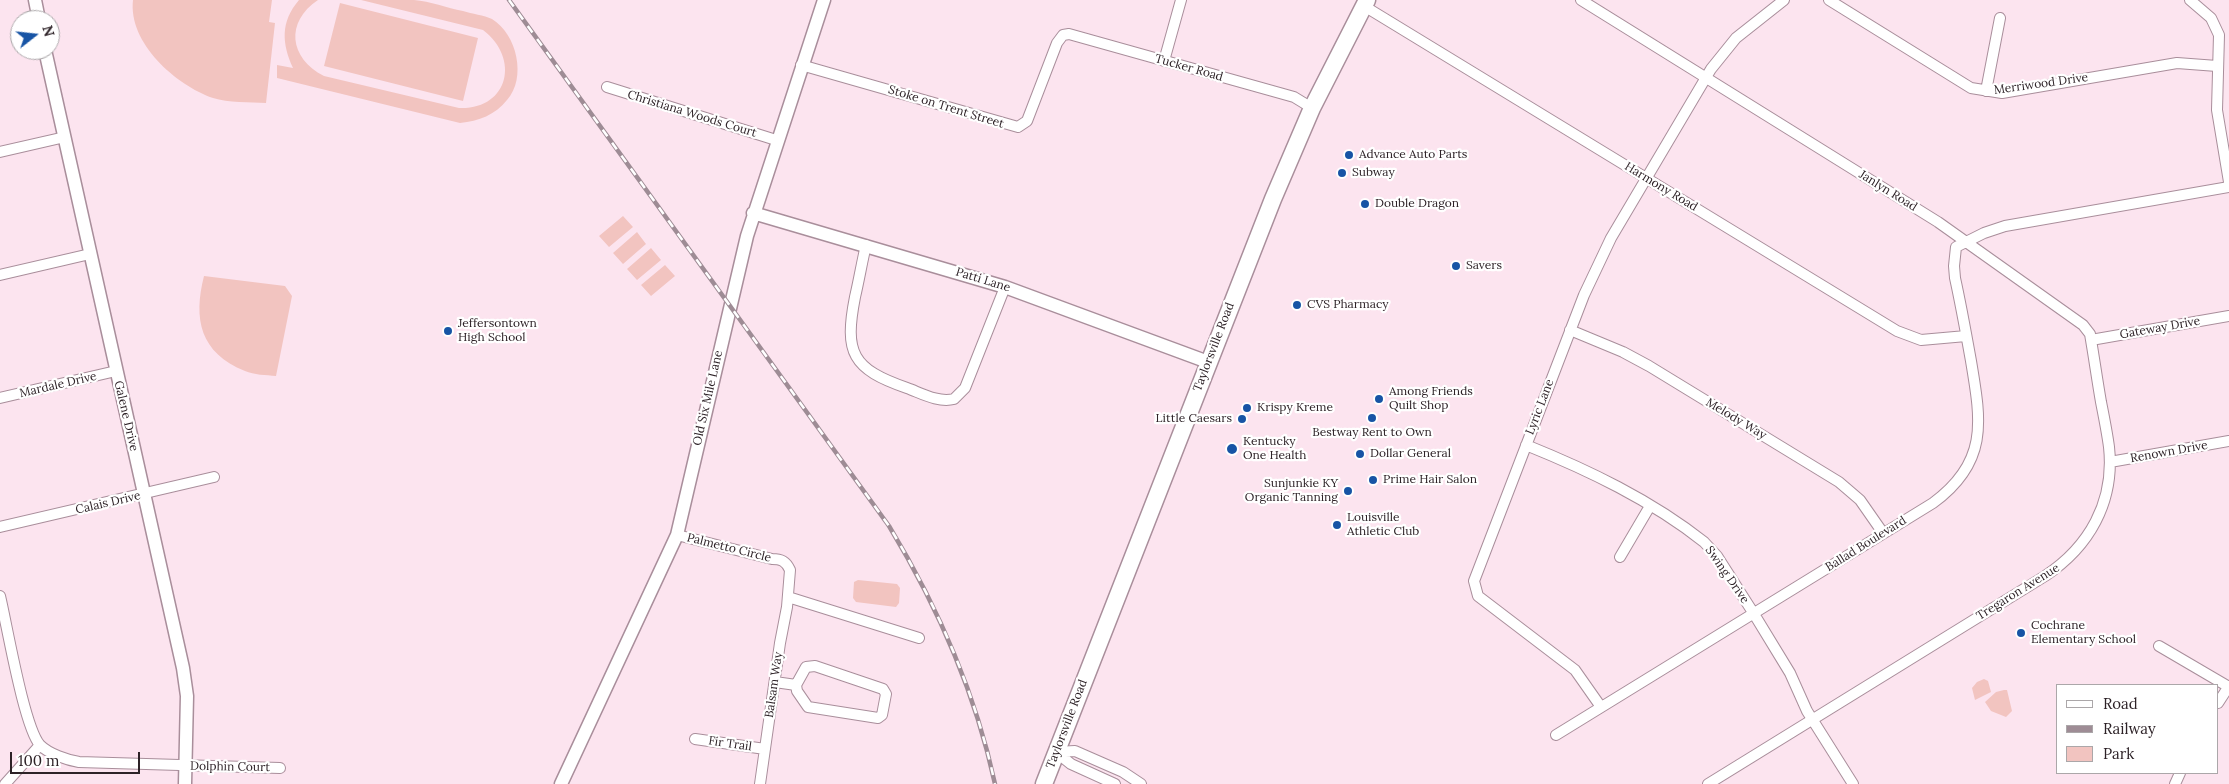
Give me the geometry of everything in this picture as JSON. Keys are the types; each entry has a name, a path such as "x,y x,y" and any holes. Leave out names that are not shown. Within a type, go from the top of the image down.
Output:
{"main road":[{"name":"Taylorsville Road","path":"1044,784 1272,201 1312,108 1365,3"}],"street":[{"name":"Old Six Mile Lane","path":"561,784 677,535 753,214 824,0"},
{"path":"1164,62 1181,0"},
{"name":"Janlyn Road","path":"1581,0 1966,241"},
{"name":"Lyric Lane","path":"1602,707 1575,670 1482,600 1474,588 1475,575 1595,269 1646,178 1706,78 1730,44 1784,0"},
{"name":"Merriwood Drive","path":"1829,0 1971,88 1986,92 2002,92 2177,63 2217,66"},
{"path":"2190,0 2211,18 2217,28 2219,42 2216,110 2229,182"},
{"name":"Harmony Road","path":"1365,3 1897,331 1921,340 1966,336"},
{"path":"1986,92 2000,18"},
{"name":"Stoke on Trent Street","path":"801,66 1013,128 1026,121 1057,43 1063,35"},
{"name":"Tucker Road","path":"1063,35 1074,35 1164,62 1294,97 1312,108"},
{"name":"Galene Drive","path":"47,60 183,668 187,696 186,784"},
{"name":"Christiana Woods Court","path":"607,87 776,140"},
{"path":"0,152 65,137"},
{"path":"1966,241 2005,226 2229,187"},
{"name":"Patti Lane","path":"753,214 1005,286 1208,362"},
{"name":"Ballad Boulevard","path":"1556,735 1946,494 1960,478 1971,459 1978,435 1980,414 1954,266 1956,247 1966,241"},
{"name":"Tregaron Avenue","path":"1708,784 2069,559 2088,536 2103,505 2110,476 2109,447 2089,331 1966,241"},
{"path":"866,245 850,330 855,354 864,368 884,380 941,400 954,399 965,388 1005,286"},
{"path":"0,274 90,254"},
{"name":"Gateway Drive","path":"2091,340 2229,316"},
{"name":"Melody Way","path":"1570,330 1623,352 1649,366 1839,482 1860,500 1883,534"},
{"name":"Mardale Drive","path":"0,398 116,371"},
{"name":"Renown Drive","path":"2110,462 2229,444"},
{"name":"Swing Drive","path":"1526,445 1583,468 1650,506 1704,542 1717,556 1754,614 1790,673 1813,719 1853,784"},
{"name":"Calais Drive","path":"0,528 214,477"},
{"path":"1620,557 1650,506"},
{"name":"Palmetto Circle","path":"677,535 784,561 790,570 788,592"},
{"path":"788,592 919,638"},
{"name":"Balsam Way","path":"760,784 788,592"},
{"path":"0,596 27,713 40,744 5,784"},
{"path":"2160,646 2229,687 2219,702"},
{"path":"816,666 883,689 886,694 882,715 878,718 808,707 797,691 796,685 806,667 816,666"},
{"path":"775,682 796,685"},
{"name":"Fir Trail","path":"695,739 765,749"},
{"name":"Dolphin Court","path":"40,744 67,760 79,762 280,768"},
{"path":"1056,752 1076,751 1118,770 1141,784"},
{"path":"1056,752 1071,764 1115,784"}],"green space":[{"path":"133,0 272,0 269,22 275,23 266,103 219,100 199,92 170,73 146,46 138,32 133,16"},
{"path":"299,0 318,0 307,9 300,19 296,29 296,40 298,50 304,60 324,76 459,108 476,106 489,101 498,92 504,81 505,68 502,55 495,42 483,30 361,0 414,0 485,16 501,26 513,45 516,57 518,69 513,91 497,110 480,119 460,123 277,78 277,65 293,68 285,42 285,33 288,17"},
{"path":"340,3 478,38 463,101 324,66"},
{"path":"623,216 633,227 609,247 599,236"},
{"path":"637,232 646,244 623,264 613,253"},
{"path":"651,248 661,260 637,280 627,269"},
{"path":"665,265 675,276 651,296 641,285"},
{"path":"204,276 285,286 292,296 276,376 256,374 230,364 218,355 209,344 200,320 199,306"},
{"path":"858,580 897,584 900,588 899,603 896,607 856,602 853,598 854,582"},
{"path":"1984,679 1988,681 1991,692 1975,700 1972,688 1977,682"},
{"path":"2007,690 2012,711 2006,717 1991,711 1985,702 1996,692"}],"railway":[{"path":"509,0 889,526 923,587 953,650 977,716 995,784"}],"place":[{"name":"Advance Auto Parts","path":"1349,155"},
{"name":"Subway","path":"1342,173"},
{"name":"Double Dragon","path":"1365,204"},
{"name":"Savers","path":"1456,266"},
{"name":"CVS Pharmacy","path":"1297,305"},
{"name":"Jeffersontown High School","path":"448,331"},
{"name":"Among Friends Quilt Shop","path":"1379,399"},
{"name":"Krispy Kreme","path":"1247,408"},
{"name":"Bestway Rent to Own","path":"1372,418"},
{"name":"Little Caesars","path":"1242,419"},
{"name":"Kentucky One Health","path":"1232,449"},
{"name":"Dollar General","path":"1360,454"},
{"name":"Prime Hair Salon","path":"1373,480"},
{"name":"Sunjunkie KY Organic Tanning","path":"1348,491"},
{"name":"Louisville Athletic Club","path":"1337,525"},
{"name":"Cochrane Elementary School","path":"2021,633"}]}
